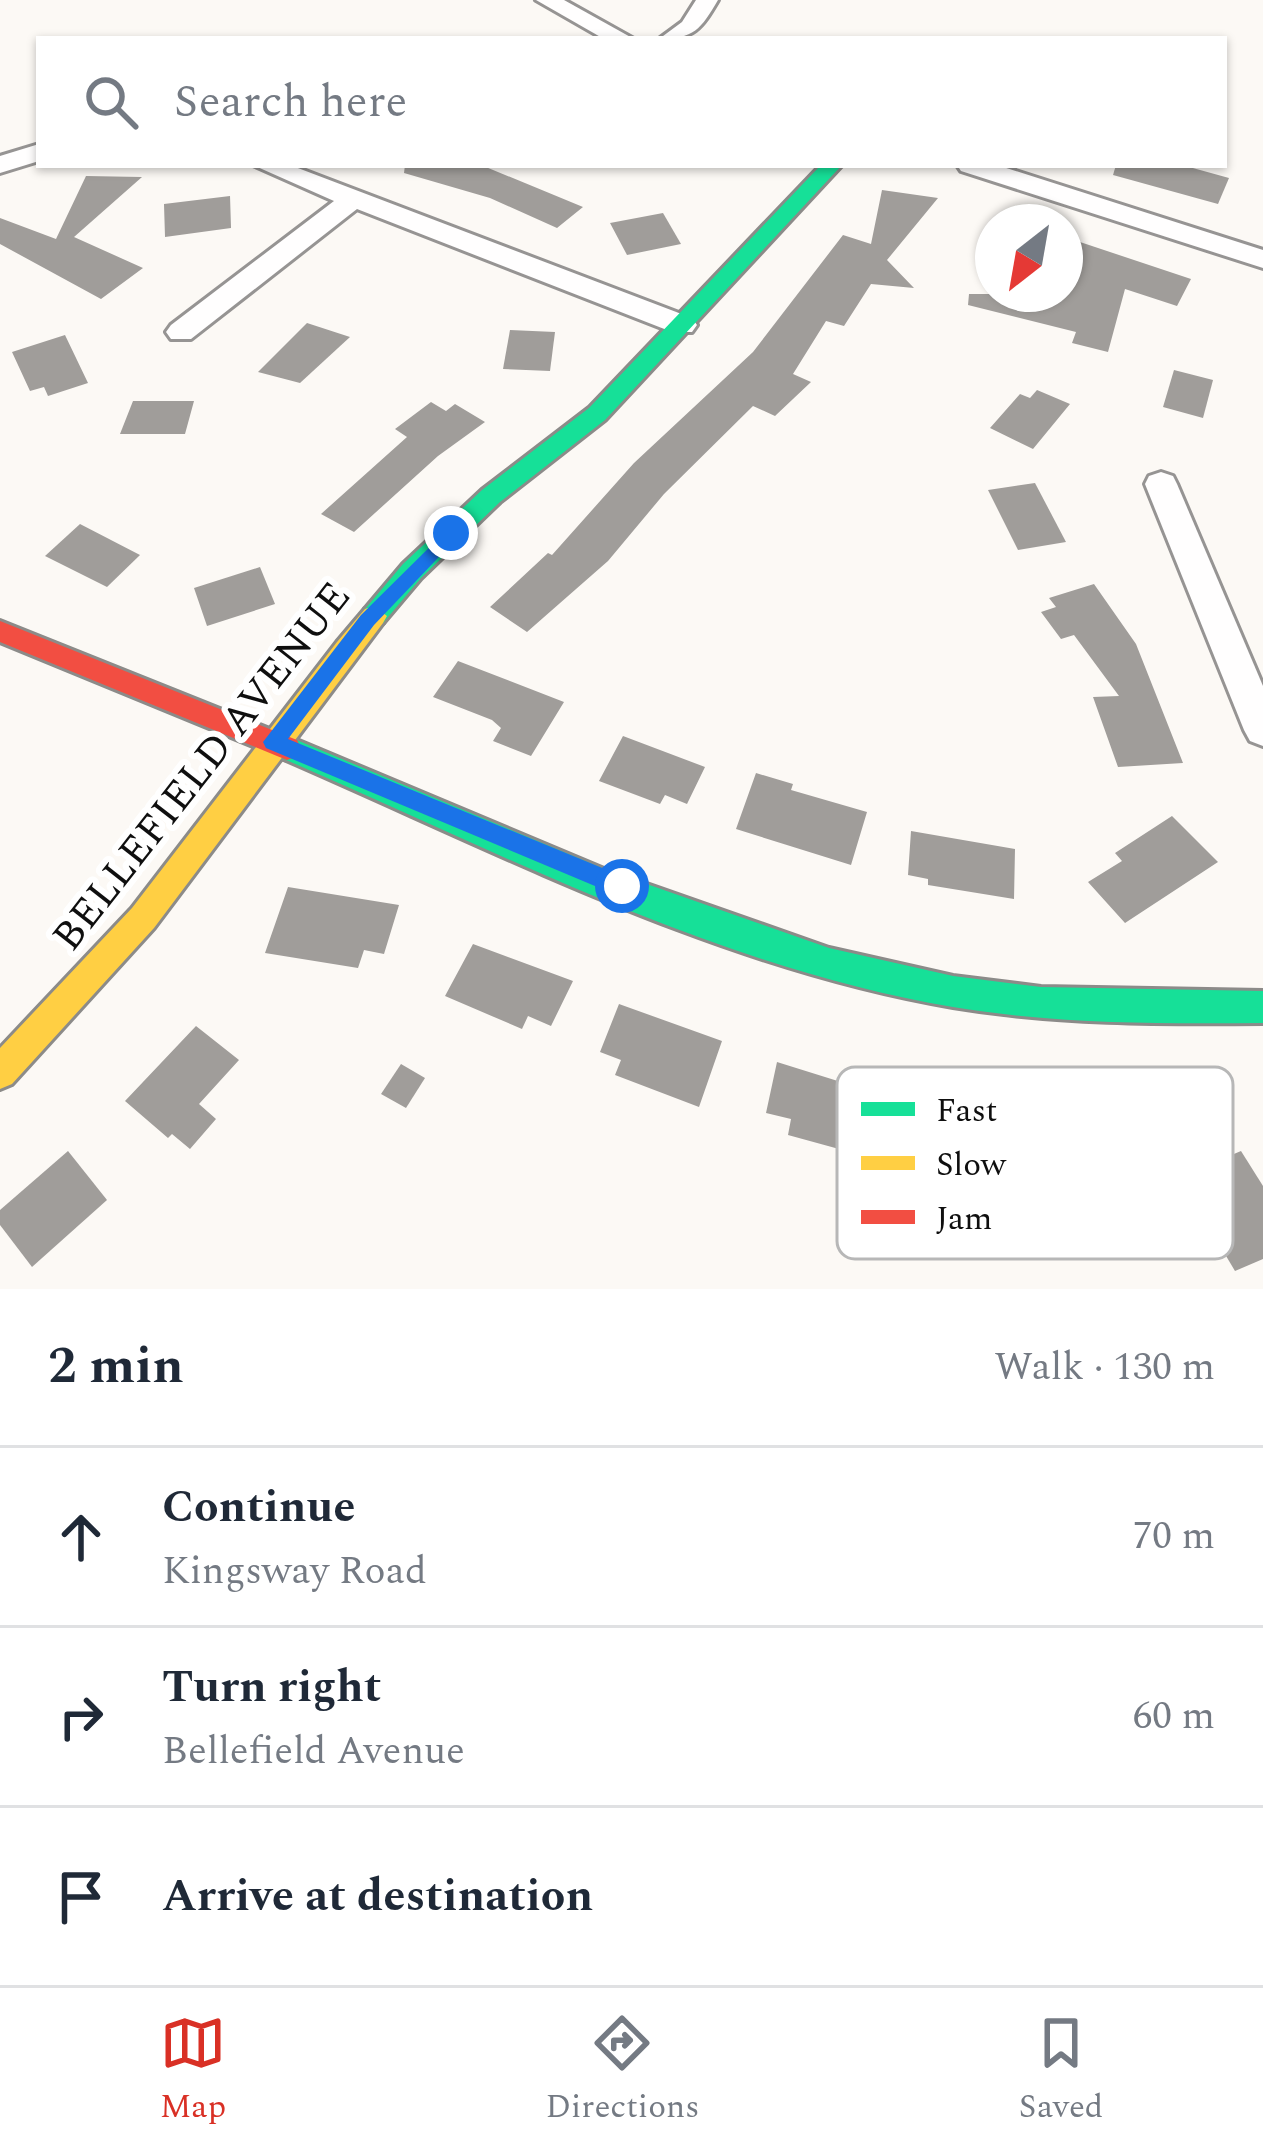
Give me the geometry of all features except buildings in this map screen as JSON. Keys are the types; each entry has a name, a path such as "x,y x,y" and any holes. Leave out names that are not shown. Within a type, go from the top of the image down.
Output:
{"street":[{"path":"548,0 616,36"},
{"path":"675,36 691,27 706,0"},
{"path":"0,165 36,153"},
{"path":"274,168 682,325"},
{"name":"BELLEFIELD AVENUE","path":"0,1072 105,964 368,620 412,571 491,496 597,414 829,168"},
{"path":"979,168 1263,259"},
{"path":"181,332 353,199"},
{"path":"1160,484 1263,730"},
{"path":"0,631 622,886 842,965 910,983 1008,999 1103,1007 1263,1007"}],"traffic: fast":[{"path":"374,616 412,571 491,496 597,414 829,168"},
{"path":"287,748 672,910 829,963 909,983 1041,1002 1263,1007"}],"traffic: slow":[{"path":"0,1072 143,918 374,616"}],"traffic: jam":[{"path":"0,631 287,748"}],"route":[{"path":"451,533 368,620 274,742 622,886"}]}
